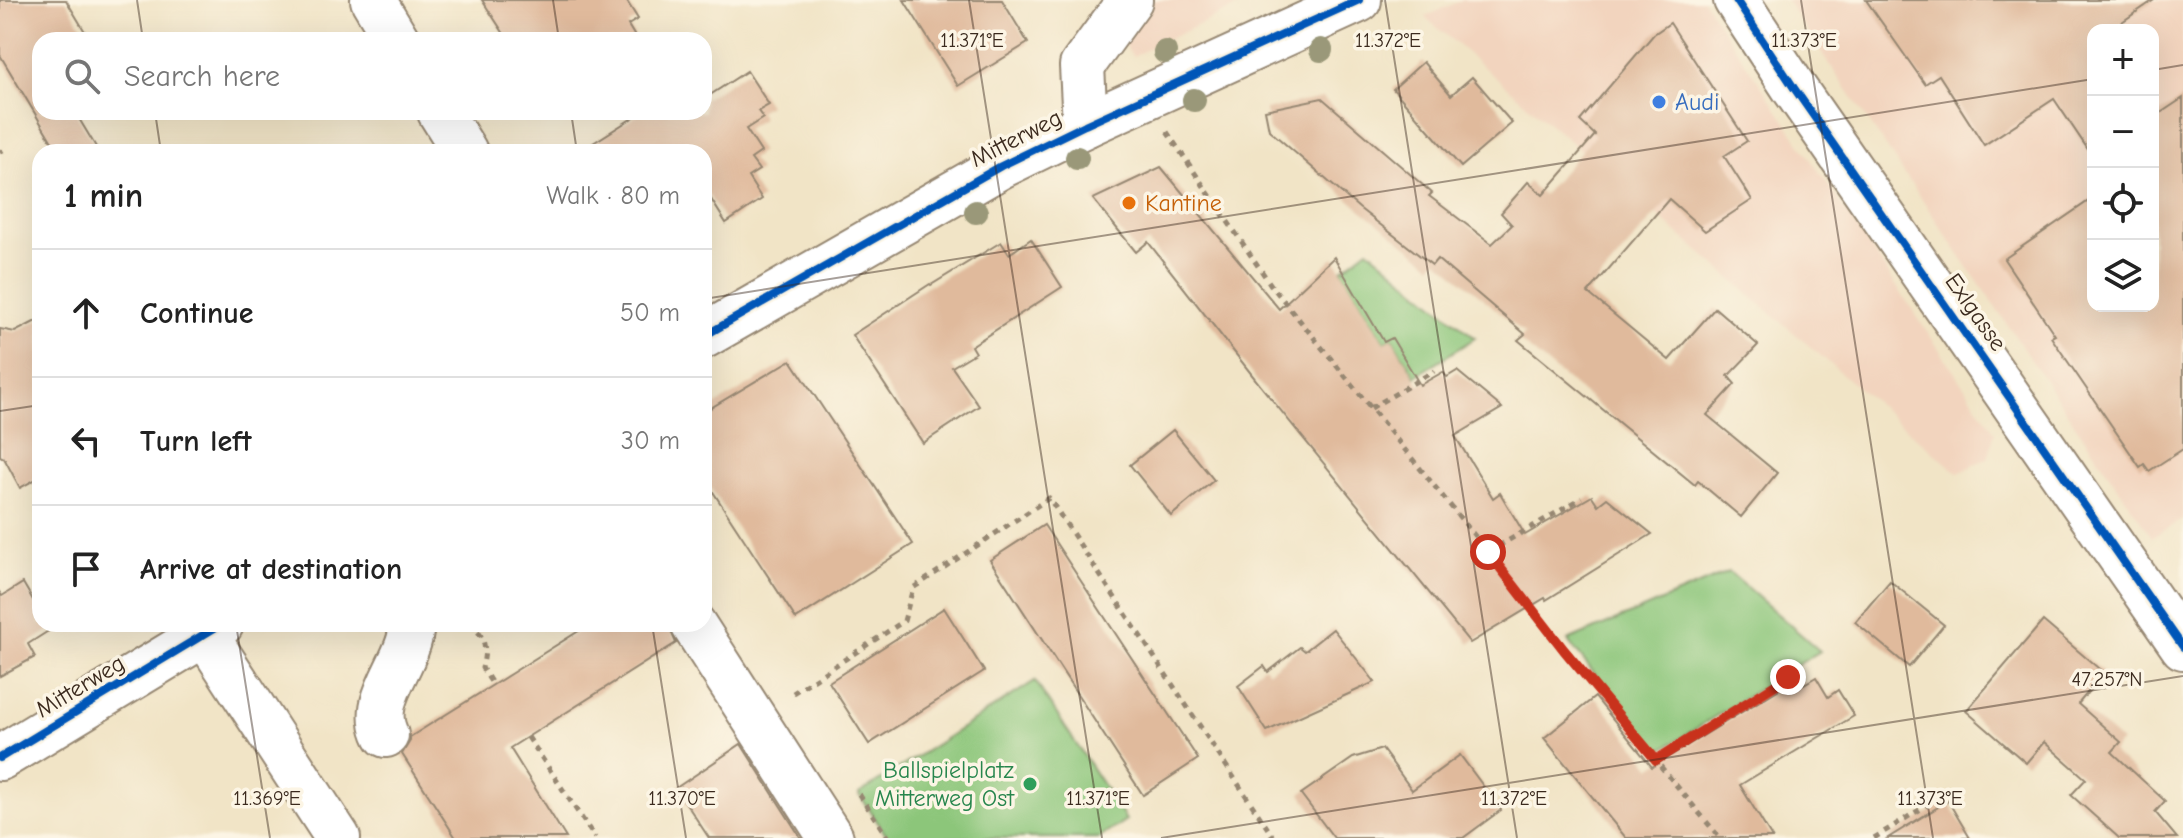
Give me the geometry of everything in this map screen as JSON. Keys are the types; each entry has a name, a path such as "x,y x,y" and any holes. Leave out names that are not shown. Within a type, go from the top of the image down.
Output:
{"street":[{"path":"373,0 392,32"},
{"name":"Mitterweg","path":"1085,125 1082,66 1130,0"},
{"name":"Mitterweg","path":"712,331 1001,166 1359,0"},
{"name":"Exlgasse","path":"1736,0 2183,647"},
{"path":"445,120 460,144"},
{"name":"Mitterweg","path":"0,758 208,632"},
{"path":"215,632 338,838"},
{"path":"386,735 381,725 382,702 406,654 411,632"},
{"path":"698,632 831,838"}],"path":[{"path":"1166,132 1271,285 1564,650 1720,838"},
{"path":"1371,408 1434,371"},
{"path":"793,693 904,621 913,588 1049,498 1274,838"},
{"path":"1488,552 1582,498"},
{"path":"478,632 484,640 486,653 482,668 493,685"},
{"path":"1656,760 1788,677"},
{"path":"528,737 595,838"},
{"path":"859,794 888,838"},
{"path":"1874,838 1937,799"}],"shaded area":[{"path":"1150,0 1251,0 1133,56 1121,40"},
{"path":"1462,0 1703,0 1995,432 1988,458 1958,473 1425,17"},
{"path":"1786,0 2183,0 2183,519 2152,537"}],"green space":[{"path":"1368,249 1475,338 1415,376 1392,338 1384,342 1341,270"},
{"path":"1729,572 1820,651 1658,752 1568,641"},
{"name":"Ballspielplatz Mitterweg Ost","path":"1035,681 1126,820 1099,838 888,838 859,794"}],"building":[{"path":"0,0 66,0 85,32 32,32 32,109 0,55"},
{"path":"482,0 626,0 638,19 628,25 632,32 503,32"},
{"path":"904,0 1002,0 1028,43 958,86"},
{"path":"1866,0 2154,0 2119,24 2087,24 2087,148 2054,99 1984,145 1939,75 1925,84"},
{"path":"1670,23 1747,141 1724,156 1752,200 1705,231 1669,199 1588,293 1669,360 1715,308 1758,345 1728,376 1735,384 1707,415 1777,473 1741,517 1698,481 1695,485 1518,340 1525,334 1437,259 1432,265 1359,208 1269,130 1265,110 1322,98 1432,193 1429,196 1492,244 1512,225 1501,213 1528,182 1543,195 1595,135 1580,121 1654,34"},
{"path":"1423,62 1451,95 1472,77 1512,123 1461,167 1393,89"},
{"path":"747,71 769,105 758,111 763,118 746,129 761,152 751,159 759,170 748,177 762,199 726,223 712,201 712,144 592,144 629,120 712,120 712,94"},
{"path":"2183,98 2183,449 2149,471 2144,464 2140,467 2051,337 2055,335 2004,259 2087,202 2087,312 2159,312 2159,114"},
{"path":"39,120 80,120 94,144 53,144"},
{"path":"1161,167 1279,309 1334,257 1384,342 1392,338 1420,385 1443,372 1447,377 1457,371 1502,408 1455,436 1493,498 1500,493 1525,535 1592,496 1598,505 1607,498 1652,534 1470,643 1148,242 1136,252 1093,199"},
{"path":"1031,239 1062,287 971,346 975,353 952,367 979,406 923,443 852,335 1001,242 1009,254"},
{"path":"32,323 32,481 20,488 0,456 0,329 15,332"},
{"path":"791,360 913,544 796,619 712,490 712,407"},
{"path":"1173,430 1214,480 1171,516 1130,465"},
{"path":"1044,525 1198,759 1143,795 990,560"},
{"path":"1890,581 1944,625 1909,667 1855,622"},
{"path":"23,583 32,598 32,632 47,632 28,644 35,657 0,676 0,593 2,596"},
{"path":"944,608 984,671 869,744 829,682"},
{"path":"2043,621 2104,673 2078,704 2121,742 2112,752 2165,801 2155,812 2177,838 2119,838 2071,795 2086,779 2044,742 2026,763 1966,711"},
{"path":"1333,629 1375,682 1267,731 1238,686 1264,666 1268,672 1300,647 1305,651"},
{"path":"577,632 671,632 676,643 510,748 566,838 456,838 402,754 410,737"},
{"path":"1799,677 1804,684 1816,677 1828,697 1838,690 1854,716 1740,785 1772,838 1626,838 1544,738 1595,697 1652,767"},
{"path":"741,744 801,838 709,838 676,788"},
{"path":"1382,749 1412,790 1460,755 1501,810 1463,838 1334,838 1301,794 1353,758"},
{"path":"1948,801 1970,838 1888,838"}],"cycle path":[{"path":"712,331 1001,166 1359,0"},
{"path":"1736,0 2183,647"},
{"path":"0,758 208,632"}],"place":[{"name":"Audi","path":"1659,102"},
{"name":"Kantine","path":"1129,203"},
{"name":"Ballspielplatz Mitterweg Ost","path":"1030,784"}],"route":[{"path":"1488,552 1564,650 1656,760 1788,677"}]}
